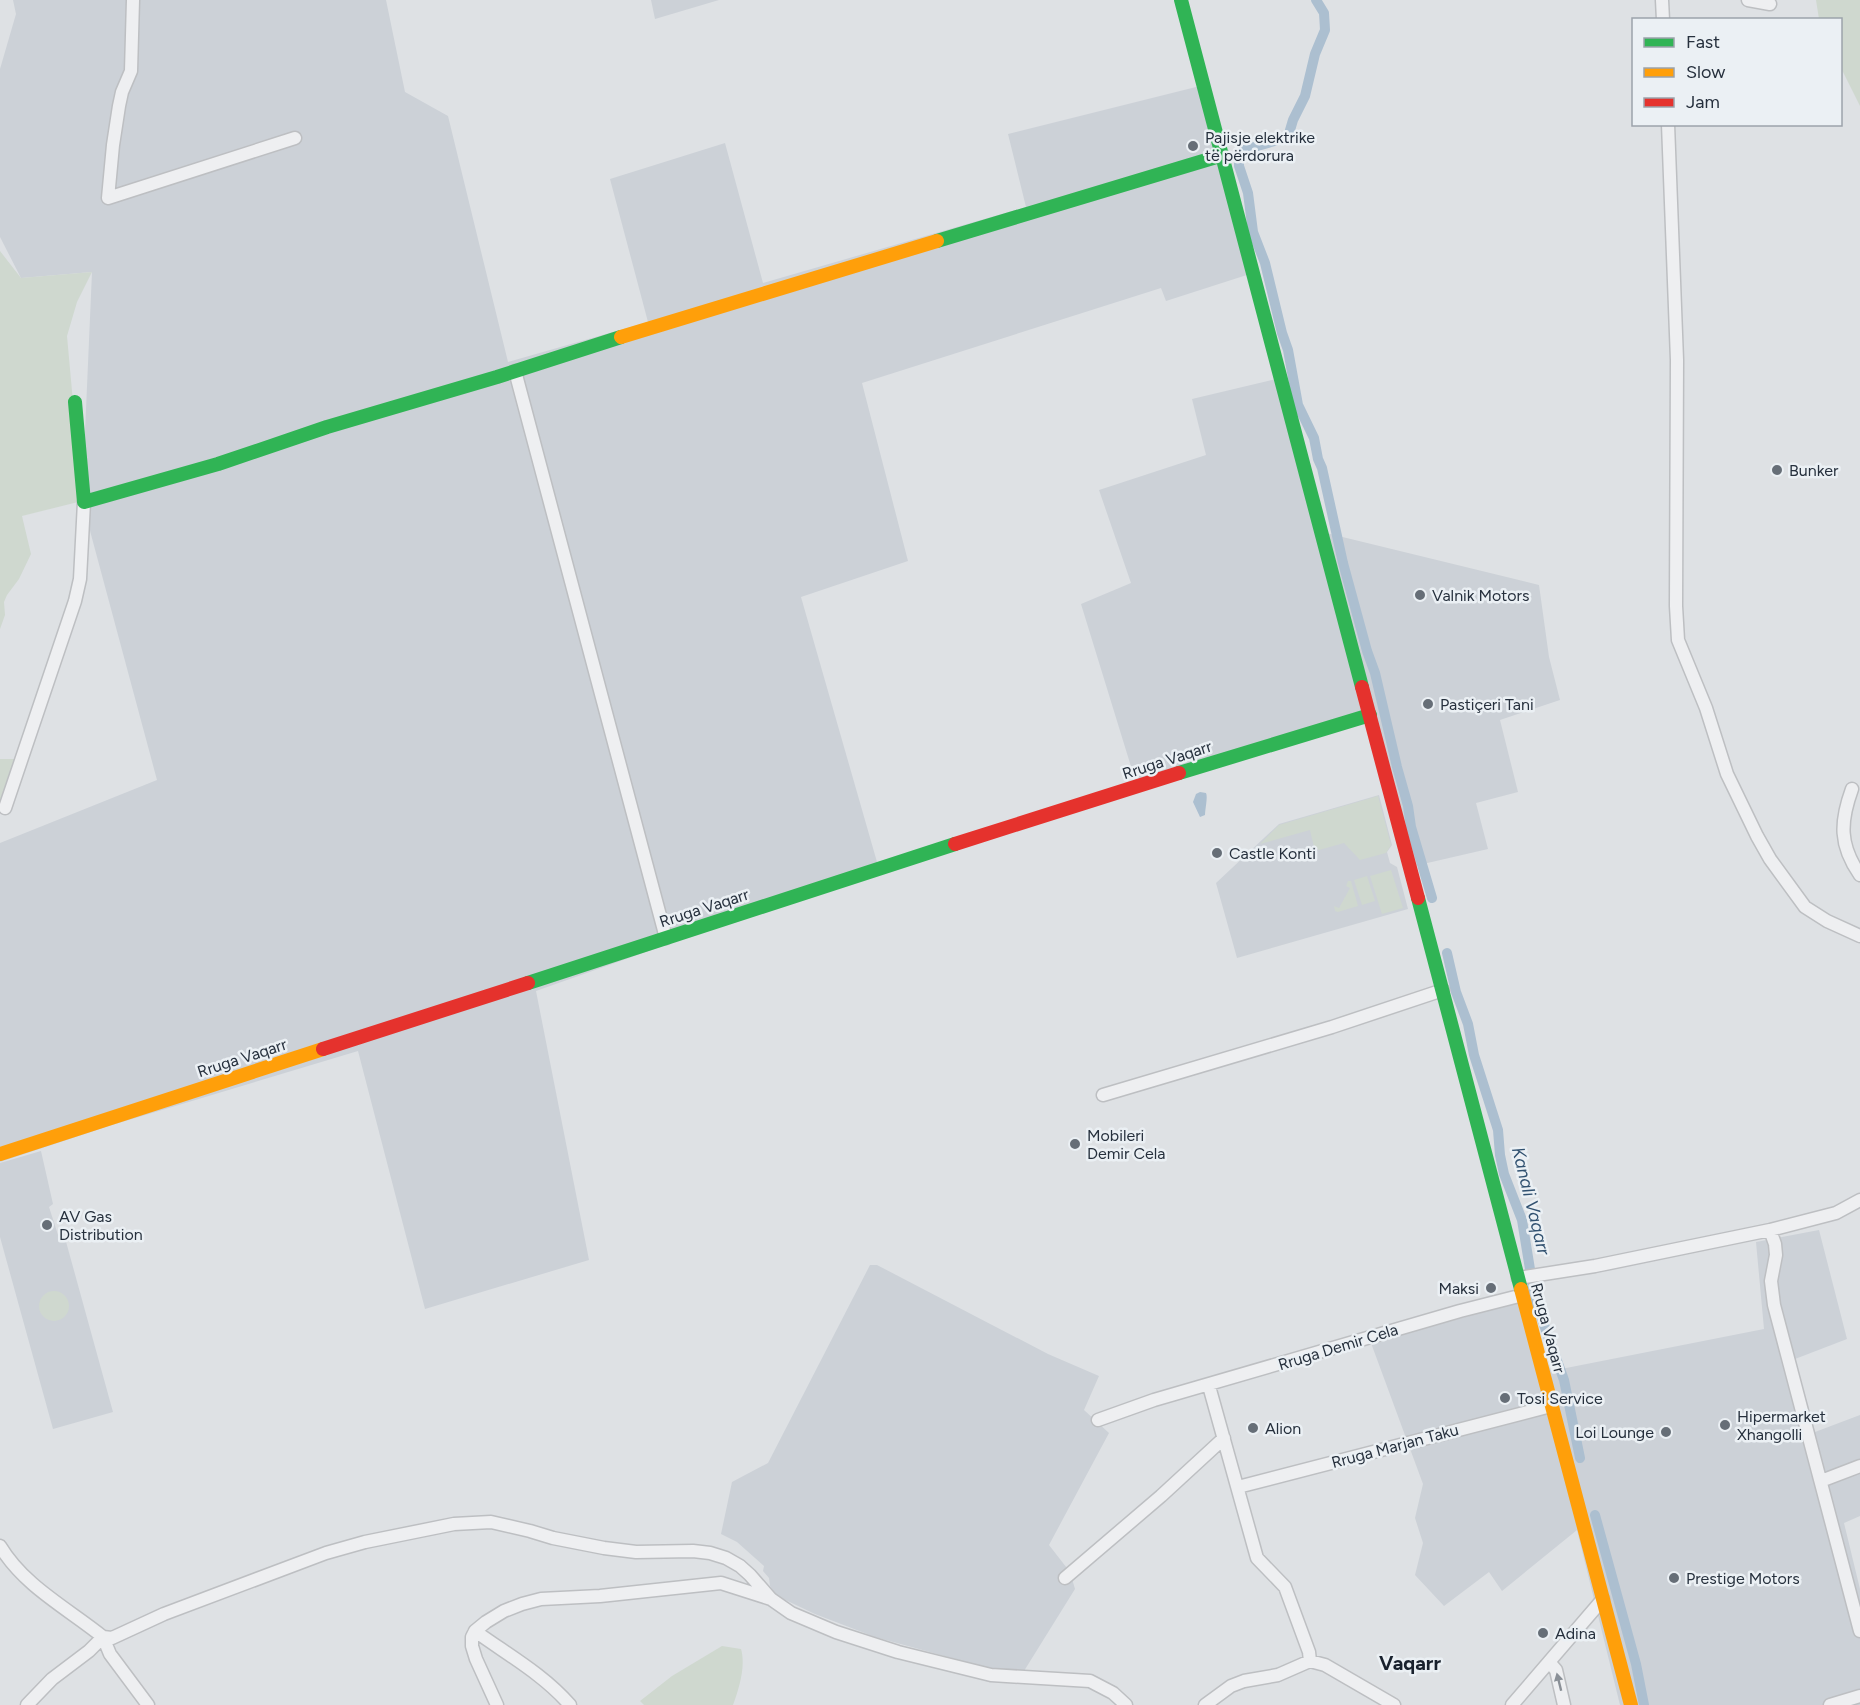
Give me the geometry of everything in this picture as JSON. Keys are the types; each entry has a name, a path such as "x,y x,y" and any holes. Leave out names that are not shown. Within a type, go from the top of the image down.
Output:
{"main road":[{"path":"1181,0 1370,715"},
{"path":"75,402 84,502 218,464 327,427 515,371 548,358 1223,155"},
{"name":"Rruga Vaqarr","path":"0,1154 1013,826 1333,724 1370,715 1443,990 1527,1276 1523,1295 1631,1705"}],"street":[{"path":"133,0 131,71 118,106 108,198 295,138"},
{"path":"1662,0 1663,18"},
{"path":"1748,0 1770,4"},
{"path":"1668,126 1677,360 1676,614 1678,640 1706,708 1731,784 1770,859 1805,908 1860,936"},
{"path":"515,371 666,938"},
{"path":"4,808 75,601 80,579 84,502"},
{"path":"1852,789 1846,804 1843,833 1845,849 1860,875"},
{"path":"1103,1095 1332,1028 1443,990"},
{"path":"1527,1276 1596,1266 1770,1230 1836,1213 1860,1200"},
{"path":"1770,1230 1776,1256 1771,1281 1774,1305 1860,1630"},
{"name":"Rruga Demir Cela","path":"1098,1420 1154,1400 1209,1386 1448,1314 1523,1295"},
{"path":"1209,1386 1257,1558 1285,1587 1309,1652 1310,1661"},
{"name":"Rruga Marjan Taku","path":"1238,1487 1551,1406"},
{"path":"1065,1578 1161,1496 1224,1438"},
{"path":"1821,1481 1860,1466"},
{"path":"0,1546 32,1584 103,1637 112,1638 164,1614 326,1552 364,1542 475,1521 501,1524 553,1539 604,1548 636,1552 710,1553 740,1566 771,1599 791,1613 865,1642 991,1675 1090,1681 1113,1694 1126,1705"},
{"path":"497,1705 472,1646 472,1637 475,1631 504,1611 541,1599 600,1596 721,1583 771,1599"},
{"path":"1512,1705 1603,1599"},
{"path":"475,1631 532,1670 556,1689 570,1705"},
{"path":"103,1637 110,1654 147,1705"},
{"path":"27,1705 52,1679 97,1645 103,1637"},
{"path":"1205,1705 1231,1686 1244,1681 1278,1675 1310,1661 1324,1665 1394,1705"},
{"path":"1549,1662 1556,1670 1564,1705"},
{"path":"1830,1705 1860,1695"}],"shaded area":[{"path":"13,0 386,0 405,92 448,116 508,362 648,322 610,179 725,143 763,283 1026,207 1008,134 1204,85 1253,273 1166,301 1161,288 862,383 908,561 801,597 879,869 536,991 589,1260 425,1309 358,1051 112,1125 0,1162 0,843 157,780 82,501 92,272 21,278 0,237 0,69 16,14"},
{"path":"651,0 719,0 655,19"},
{"path":"1816,0 1860,0 1860,106 1842,70 1842,18 1819,18"},
{"path":"0,251 21,278 92,272 77,302 67,336 82,501 22,516 31,554 4,602 5,615 0,629"},
{"path":"1281,378 1322,532 1539,585 1549,657 1560,700 1500,720 1518,792 1476,803 1488,849 1410,867 1370,715 1137,786 1081,604 1131,583 1099,490 1206,455 1192,399"},
{"path":"0,759 16,759 0,800"},
{"path":"1379,795 1392,845 1387,852 1390,863 1397,867 1408,909 1237,958 1216,883 1279,824"},
{"path":"1378,796 1391,845 1386,853 1360,860 1344,843 1319,850 1314,847 1310,830 1260,844 1279,825"},
{"path":"1391,870 1403,908 1382,914 1370,876"},
{"path":"1367,876 1375,901 1362,905 1354,880"},
{"path":"1348,881 1351,881 1358,906 1335,911 1334,906 1339,908 1350,888 1346,886"},
{"path":"41,1151 53,1204 49,1207 60,1240 65,1238 113,1412 53,1429 0,1237 0,1163"},
{"path":"1819,1230 1847,1339 1795,1359 1815,1432 1860,1415 1860,1516 1844,1523 1860,1589 1860,1705 1620,1705 1577,1530 1502,1591 1489,1572 1444,1606 1415,1575 1423,1543 1415,1518 1423,1484 1371,1343 1520,1302 1551,1371 1764,1329 1756,1242"},
{"path":"870,1265 877,1265 1048,1354 1099,1376 1084,1410 1109,1433 1049,1545 1070,1572 1075,1589 1024,1671 992,1669 875,1637 815,1614 777,1596 770,1586 769,1578 763,1571 764,1566 737,1542 721,1534 732,1482 768,1463"},
{"path":"54,1291 60,1292 68,1300 68,1312 60,1320 54,1321 48,1320 40,1312 39,1306 40,1300 48,1292"},
{"path":"722,1646 741,1649 743,1663 741,1677 733,1705 644,1705 640,1701 672,1676"}],"water":[{"path":"1206,793 1207,797 1205,815 1200,817 1193,802 1196,794"}],"waterway":[{"path":"1316,0 1324,13 1325,30 1315,54 1305,96 1293,120 1288,137 1244,150 1239,158 1239,166 1248,193 1253,232 1265,263 1288,350 1298,405 1314,438 1343,563 1375,673 1408,806 1411,827 1432,898"},
{"name":"Kanali Vaqarr","path":"1447,953 1456,992 1468,1024 1474,1055 1498,1130 1504,1174 1522,1220 1535,1300 1564,1380 1580,1458"},
{"name":"Kanali Vaqarr","path":"1595,1515 1636,1664 1644,1705"}],"traffic: fast":[{"path":"1181,0 1362,687"},
{"path":"937,241 1223,155"},
{"path":"75,402 84,502 218,464 327,427 497,377 621,337"},
{"path":"1179,773 1370,715"},
{"path":"528,983 955,844"},
{"path":"1418,898 1521,1289"}],"traffic: slow":[{"path":"621,337 937,241"},
{"path":"0,1154 323,1049"},
{"path":"1521,1289 1631,1705"}],"traffic: jam":[{"path":"1362,687 1418,898"},
{"path":"955,844 1179,773"},
{"path":"323,1049 528,983"}],"place":[{"name":"Pajisje elektrike të përdorura","path":"1193,146"},
{"name":"Bunker","path":"1777,470"},
{"name":"Valnik Motors","path":"1420,595"},
{"name":"Pastiçeri Tani","path":"1428,704"},
{"name":"Castle Konti","path":"1217,853"},
{"name":"Mobileri Demir Cela","path":"1075,1144"},
{"name":"AV Gas Distribution","path":"47,1225"},
{"name":"Maksi","path":"1491,1288"},
{"name":"Tosi Service","path":"1505,1398"},
{"name":"Hipermarket Xhangolli","path":"1725,1425"},
{"name":"Alion","path":"1253,1428"},
{"name":"Loi Lounge","path":"1666,1432"},
{"name":"Prestige Motors","path":"1674,1578"},
{"name":"Adina","path":"1543,1633"}],"district":[{"name":"Vaqarr","path":"1410,1663"}]}
